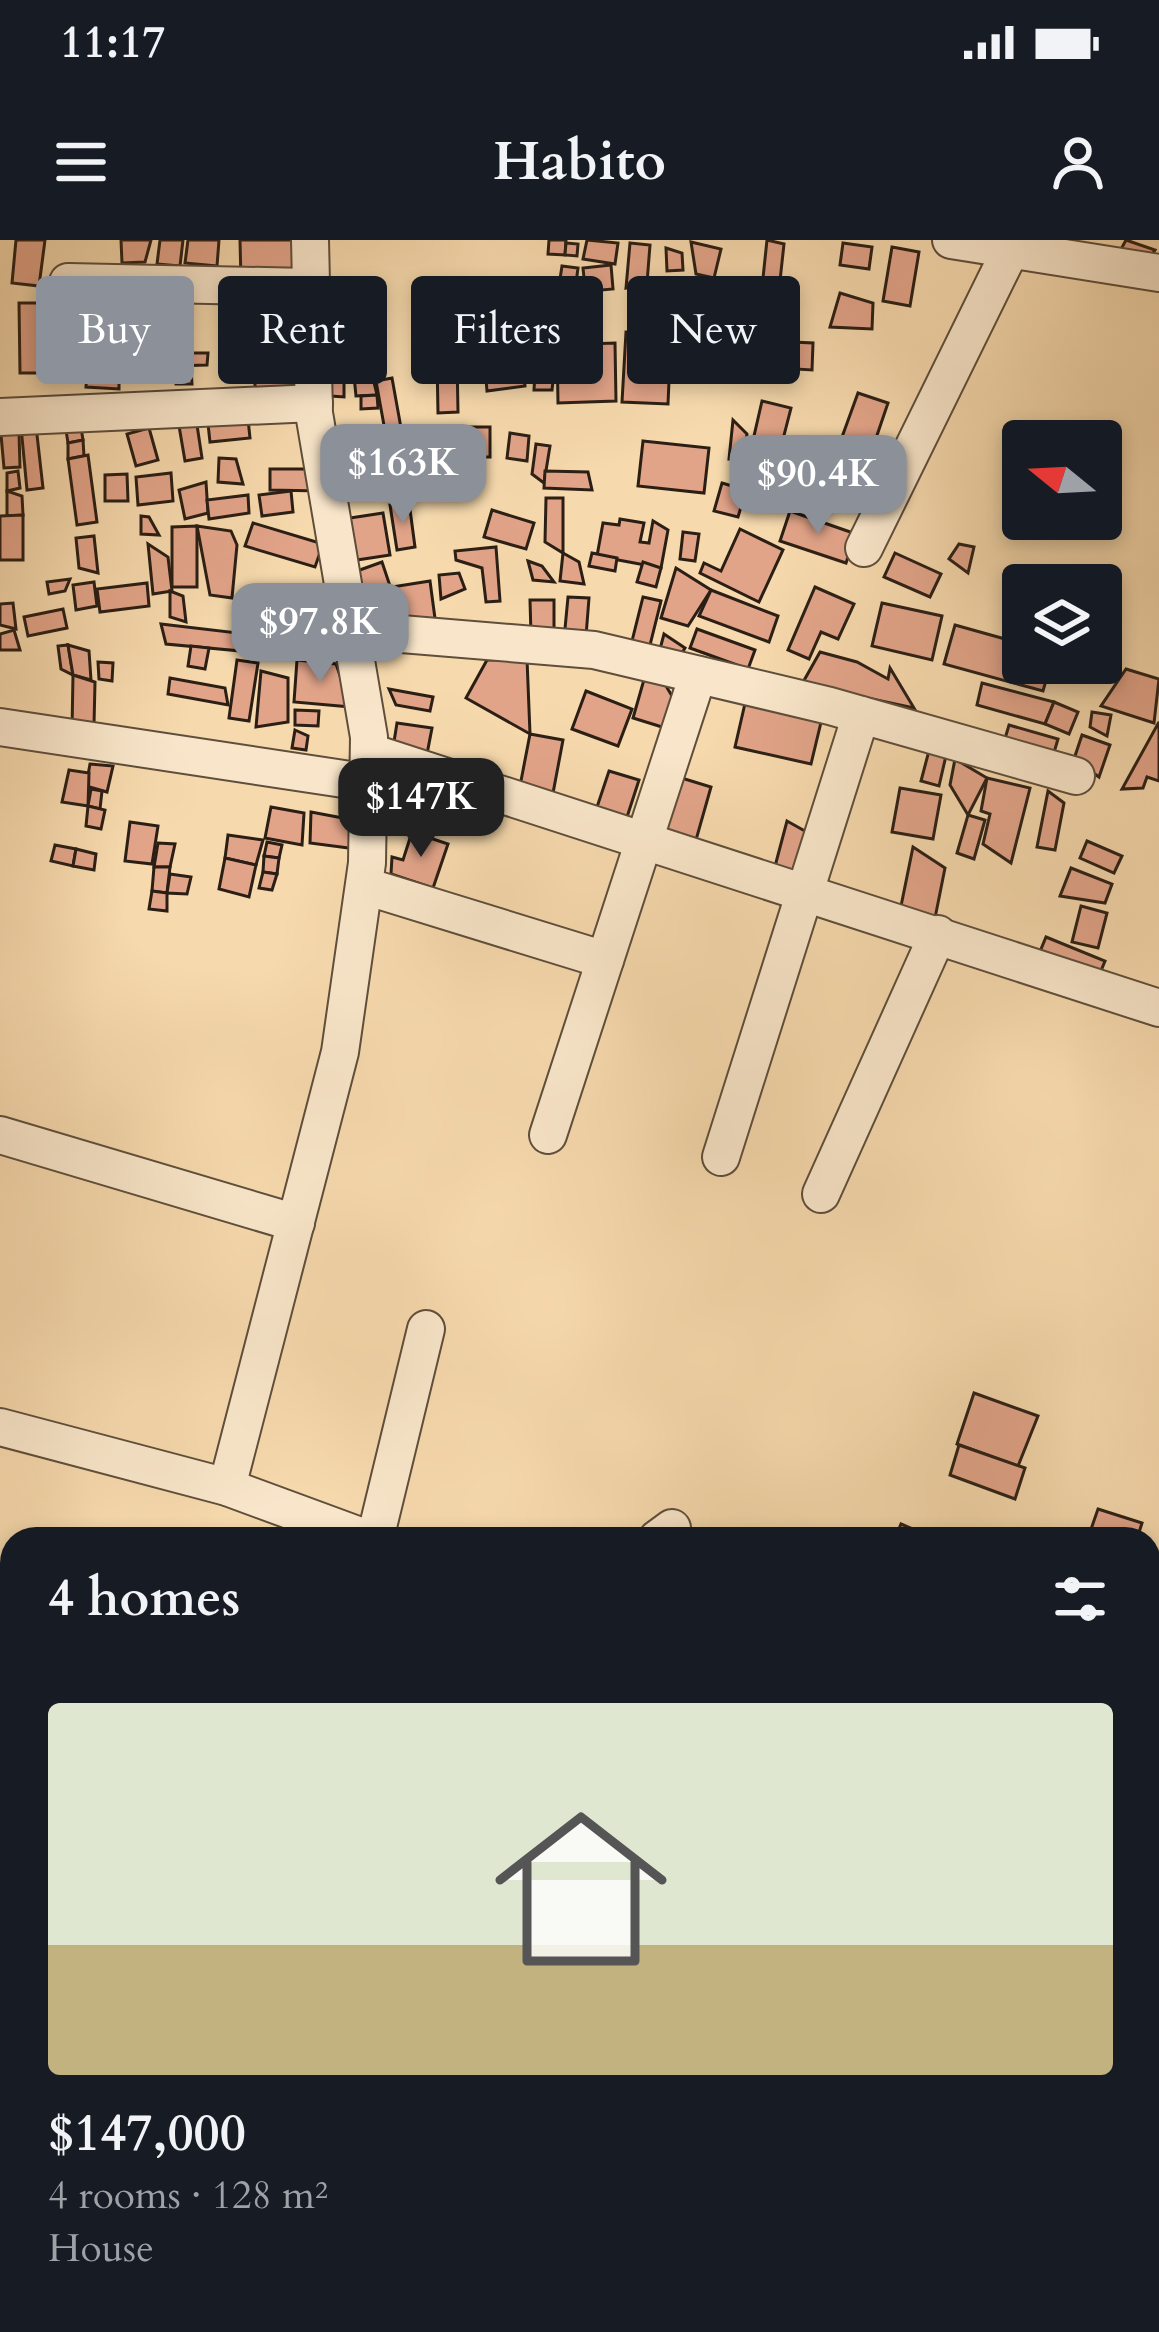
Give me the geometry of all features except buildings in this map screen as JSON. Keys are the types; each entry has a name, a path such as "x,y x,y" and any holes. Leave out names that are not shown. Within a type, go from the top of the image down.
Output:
{"street":[{"path":"308,276 310,240"},
{"path":"951,240 1159,273"},
{"path":"864,548 1011,249"},
{"path":"227,1486 340,1052 365,886 370,767 353,630 327,505 313,384"},
{"path":"0,417 314,403"},
{"path":"353,630 593,650 861,715 1076,776"},
{"path":"548,1135 698,675"},
{"path":"722,1157 861,715"},
{"path":"0,728 370,767 644,838 1159,1008"},
{"path":"365,886 605,960"},
{"path":"821,1194 938,934"},
{"path":"0,1136 296,1223"},
{"path":"375,1527 426,1329"},
{"path":"0,1427 227,1486 339,1527"}]}
